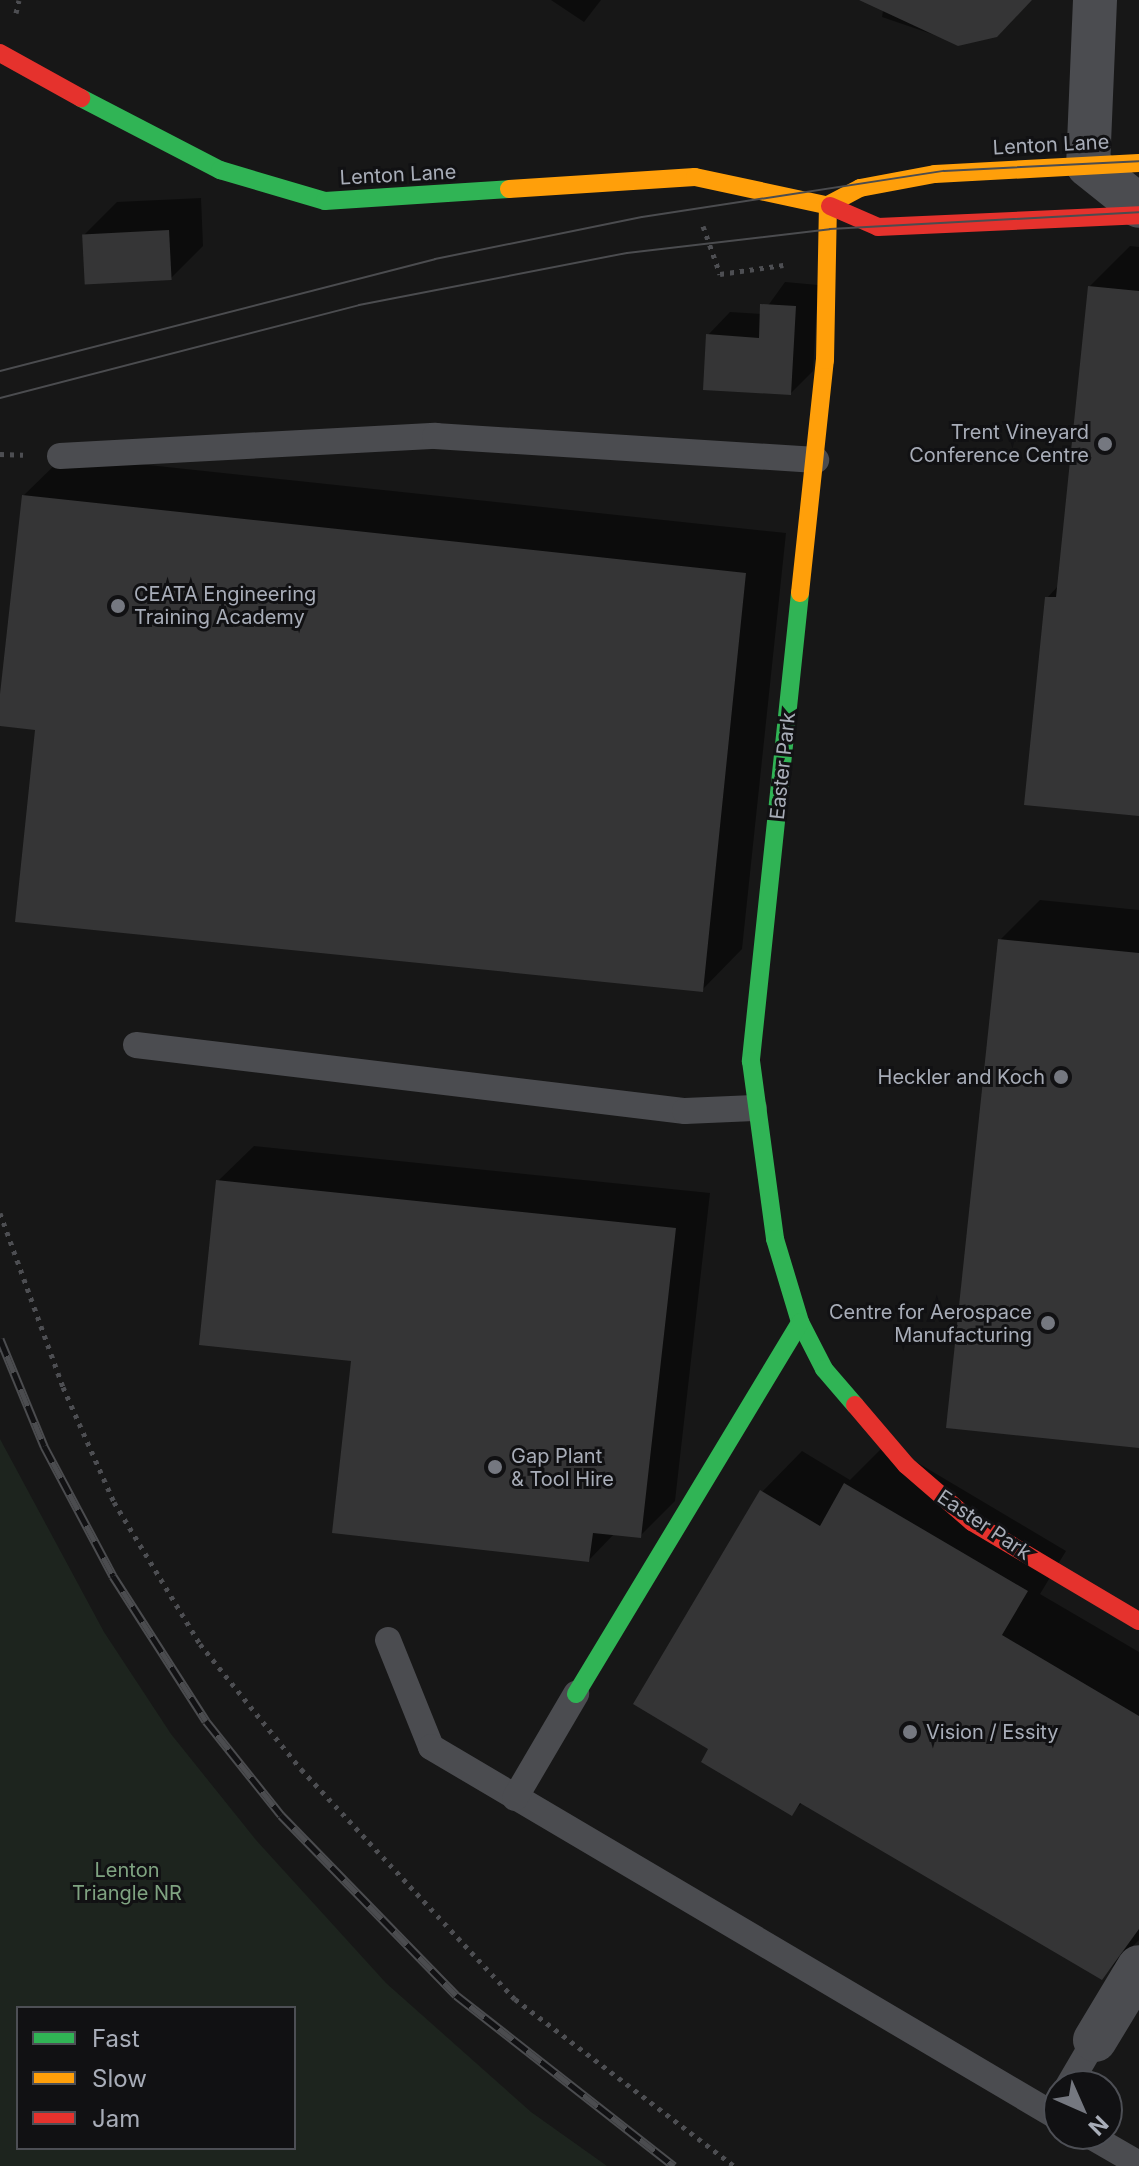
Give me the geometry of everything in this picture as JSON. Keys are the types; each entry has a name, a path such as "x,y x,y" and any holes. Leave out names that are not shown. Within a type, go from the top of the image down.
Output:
{"street":[{"path":"1095,0 1088,165 1139,206"},
{"name":"Lenton Lane","path":"0,53 220,170 325,201 695,177 828,205 878,227 1139,215"},
{"name":"Lenton Lane","path":"828,205 860,188 935,174 1139,163"},
{"name":"Easter Park","path":"828,205 831,298 751,1061 754,1108 775,1239 800,1322 856,1411 928,1488 972,1522 1139,1621"},
{"path":"576,1694 800,1322"},
{"path":"1095,2040 1139,1967"}],"lane":[{"path":"60,456 435,436 816,460"},
{"path":"136,1045 685,1111 754,1108"},
{"path":"388,1640 431,1747 1043,2103"},
{"path":"515,1798 576,1694"},
{"path":"1077,2070 1095,2040"},
{"path":"1115,2150 1139,2164"}],"path":[{"path":"0,1213 63,1387 114,1502 200,1644 301,1769 515,1999 734,2166"}],"green space":[{"name":"Lenton Triangle NR","path":"0,1439 104,1632 171,1734 256,1840 386,1983 531,2112 607,2166 0,2166"}],"building":[{"path":"859,0 1032,0 997,37 958,46"},
{"path":"169,230 172,280 85,284 82,235"},
{"name":"Trent Vineyard Conference Centre","path":"1088,286 1139,291 1139,816 1024,805 1045,597 1056,597"},
{"path":"760,304 796,306 791,395 703,390 706,334 759,338"},
{"path":"22,495 746,573 703,992 15,922 35,730 0,726 0,694"},
{"path":"998,939 1139,953 1139,1448 946,1428"},
{"path":"216,1180 676,1228 641,1538 593,1533 589,1562 332,1533 351,1361 199,1345"},
{"name":"Vision / Essity","path":"844,1483 1028,1591 1002,1635 1139,1716 1139,1929 1102,1980 800,1803 792,1816 701,1762 708,1749 633,1704 760,1490 820,1526"}],"tram line":[{"path":"0,371 435,259 642,217 944,171 1139,161"},
{"path":"0,398 359,305 627,253 830,229 1139,212"}],"railway":[{"path":"0,1339 44,1446 113,1576 206,1721 281,1815 456,1995 674,2166"}],"traffic: fast":[{"path":"81,98 220,170 325,201 509,189"},
{"path":"800,593 751,1061 775,1239 800,1322 824,1369 855,1405"},
{"path":"576,1694 800,1322"}],"traffic: slow":[{"path":"828,205 860,188 935,174 1139,163"},
{"path":"509,189 695,177 830,206"},
{"path":"800,593 825,360 828,205"}],"traffic: jam":[{"path":"0,53 81,98"},
{"path":"830,206 878,227 1139,215"},
{"path":"855,1405 906,1465 972,1522 1139,1621"}],"place":[{"name":"Trent Vineyard Conference Centre","path":"1105,444"},
{"name":"CEATA Engineering Training Academy","path":"118,606"},
{"name":"Heckler and Koch","path":"1061,1077"},
{"name":"Centre for Aerospace Manufacturing","path":"1048,1323"},
{"name":"Gap Plant & Tool Hire","path":"495,1467"},
{"name":"Vision / Essity","path":"910,1732"}]}
